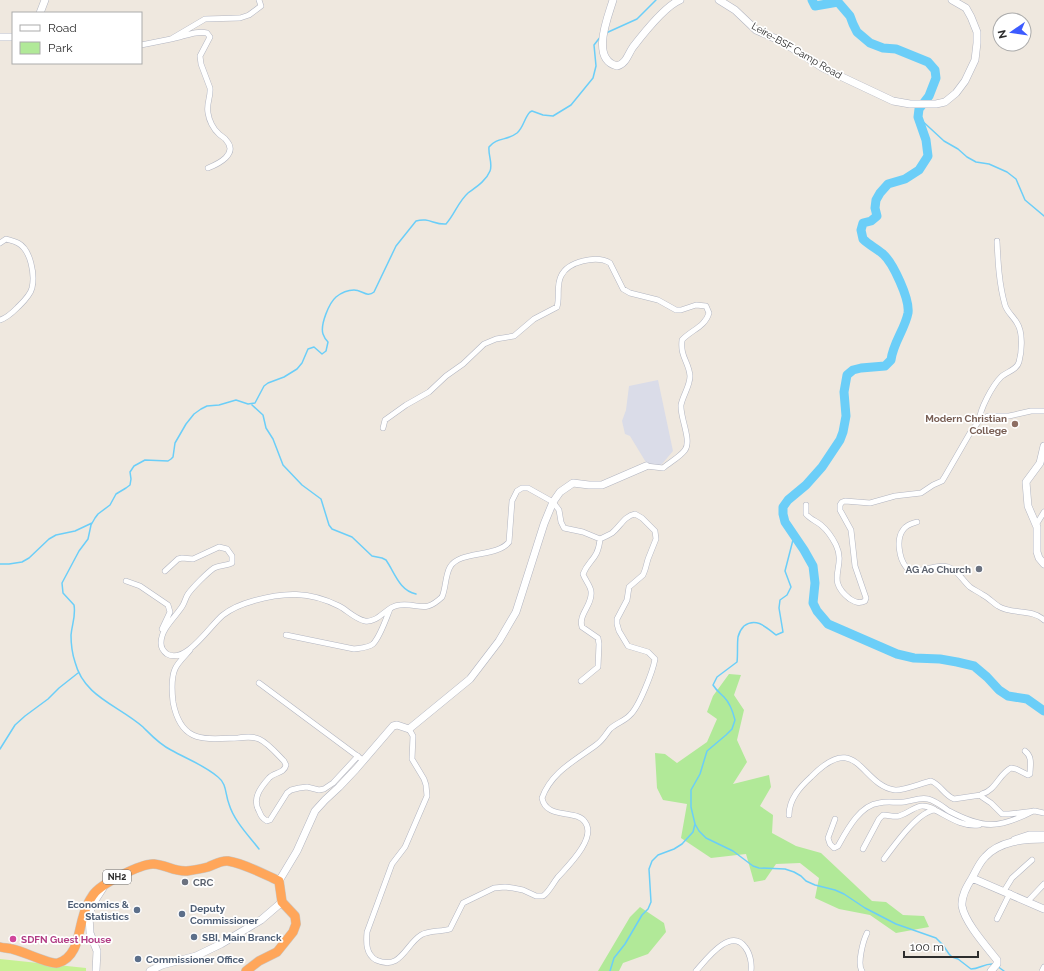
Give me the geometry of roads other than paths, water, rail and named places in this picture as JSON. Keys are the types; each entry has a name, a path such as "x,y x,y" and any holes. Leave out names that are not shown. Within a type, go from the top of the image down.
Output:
{"highway":[{"name":"NH2","path":"0,947 12,949 51,963 58,963 64,960 79,940 87,905 99,888 120,876 147,864 155,864 175,870 185,871 208,867 227,861 250,868 279,881"},
{"path":"246,971 259,961 277,952 293,932 296,924 295,916 282,902 279,881"}],"street":[{"path":"40,12 45,0"},
{"path":"171,39 205,19 240,18 249,15 261,6 259,0"},
{"path":"614,0 603,35 602,48 609,61 617,66 624,63 632,48 661,15 680,0"},
{"name":"Leire-BSF Camp Road","path":"719,0 735,10 756,30 781,42 823,68 893,101 917,104 945,102 956,93 965,81 975,60 977,32 966,8 952,0"},
{"path":"142,45 194,33 203,32 207,33 210,37 200,56 200,64 211,93 208,104 208,114 213,128 226,140 229,149 226,158 222,162 208,168"},
{"path":"0,37 12,37"},
{"path":"0,244 6,239 17,242 21,246 30,259 33,269 33,279 32,288 28,295 7,318 0,320"},
{"path":"979,421 983,405 998,381 1007,372 1017,366 1020,360 1020,332 1017,323 1005,306 997,241"},
{"path":"383,428 385,420 406,405 429,392 484,344 496,339 514,336 534,319 556,307 560,278 567,268 586,261 600,259 610,263 623,288 630,293 658,300 676,310 701,304 706,306 709,313 707,319 682,340 682,352 690,378 681,404 682,419 687,443 685,450 663,468 646,466 602,485 573,483 560,492 553,502 544,524 516,612 499,641 470,679 409,729"},
{"path":"806,505 806,514 822,525 835,543 838,550 840,562 837,572 839,588 857,603 865,601 866,598 864,590 855,566 851,530 840,510 840,505 842,502 870,503 894,496 921,493 942,481 958,456 970,432 979,421 988,416 1009,416 1031,411 1044,411"},
{"path":"1044,446 1040,463 1026,482 1028,506 1037,531 1037,552 1039,558 1044,564"},
{"path":"279,881 297,851 315,811 361,758 393,726 398,724 409,729 413,736 412,759 424,779 427,796 405,847 392,864 367,932 366,942 369,953 374,959 386,965 394,964 401,960 419,936 426,933 450,929 463,903 491,889 505,887 523,890 536,896 543,896 580,852 588,832 585,821 550,810 543,803 542,798 544,792 554,777 577,757 598,744 606,737 611,728 631,714 642,695 654,659 648,652 628,646 619,631 617,619 627,600 629,587 643,575 650,551 656,539 655,531 642,518 633,514 626,518 612,533 600,539 583,532 564,528 561,522 559,510 553,502 528,488 522,488 517,491 512,501 509,542 506,545 476,556 462,557 456,561 449,569 442,597 432,605 422,608 398,605 390,608 373,620 365,621 340,606 324,600 297,594 280,594 252,601 233,608 222,616 174,669 172,681 176,716 180,724 188,732 204,739 249,737 258,739 284,761 286,765 283,771 270,776 255,797 255,805 262,818 267,821 270,820 287,793 291,790 307,787 319,790 328,786 361,758"},
{"path":"1036,525 1044,512"},
{"path":"917,522 906,526 900,535 900,553 906,567 916,571 941,566 952,568 969,586 984,595 998,607 1009,611 1035,614 1044,620"},
{"path":"580,681 595,670 599,664 598,638 582,627 581,621 590,602 591,596 590,588 583,574 597,554 600,539"},
{"path":"161,644 161,638 164,632 183,605 188,594 213,569 232,563 232,556 227,549 220,548 193,558 178,559 165,571"},
{"path":"126,581 140,586 168,605 170,612 160,635 163,651 169,655 177,655 190,650"},
{"path":"286,635 354,649 365,648 377,639 390,608"},
{"path":"259,682 361,758"},
{"path":"788,815 793,799 803,784 817,770 827,763 840,758 857,762 877,781 890,789 899,790 931,781 937,784 954,799 981,795 990,791 1004,772 1011,768 1028,775 1030,774 1031,760 1028,753 1025,751"},
{"path":"981,795 1002,814 1033,811 1044,813"},
{"path":"836,819 828,838 830,844 834,848 838,846 854,822 865,809 879,803 929,799 971,822 988,825"},
{"path":"863,848 879,819 883,815 897,816 917,806 922,805 970,826 998,824 1011,821 1033,811"},
{"path":"884,859 922,815 931,810 935,810"},
{"path":"991,971 997,964 997,960 972,927 962,907 962,898 966,887 984,858 993,850 1024,836 1044,834"},
{"path":"1004,844 1028,839 1044,839"},
{"path":"997,918 1012,878 1032,860"},
{"path":"972,878 1044,909"},
{"path":"96,971 97,951 90,933 89,916 92,904 105,884"},
{"path":"1028,902 1044,884"},
{"path":"150,971 162,965 196,956 221,944 261,920 282,902"},
{"path":"862,971 859,965 863,942 867,933"},
{"path":"696,971 719,947 728,941 734,940 743,945 746,949 749,955 751,971"},
{"path":"1042,971 1044,967"}],"waterway":[{"path":"606,33 637,19 656,0"},
{"path":"812,0 815,6 838,2 850,16 857,32 870,43 883,48 896,49 928,62 935,70 936,78 929,96 919,109 918,117 926,140 928,156 919,170 905,179 888,184 876,200 875,208 877,216 871,221 863,223 861,230 863,239 883,254 896,273 904,291 908,307 908,313 904,325 894,348 891,360 885,366 861,368 853,370 847,375 844,392 846,416 840,440 822,467 806,485 788,500 783,507 785,522 813,566 815,583 813,603 817,611 828,624 897,654 914,658 940,659 974,666 999,690 1008,696 1027,699 1044,711"},
{"path":"259,849 234,816 221,780 207,769 163,745 133,719 103,699 86,684 79,674 72,648 71,635 74,605 63,593 62,583 79,551 88,539 91,525 95,518 110,505 116,494 130,485 130,472 134,466 145,460 168,461 171,459 173,457 175,443 186,424 194,414 201,409 207,406 219,405 236,400 248,404 255,403 264,386 297,369 302,363 308,349 314,347 322,354 326,351 328,342 322,330 326,314 333,300 340,294 354,290 367,294 374,292 396,246 416,221 428,220 446,224 468,193 480,184 488,175 491,168 489,147 495,142 517,133 530,112 532,111 543,115 553,116 571,105 593,78 596,66 594,45 601,36"},
{"path":"918,117 944,141 958,149 967,157 976,162 989,164 1007,172 1016,179 1025,200 1044,216"},
{"path":"252,405 263,415 266,428 273,439 283,465 302,485 321,499 329,525 332,529 352,537 372,556 386,560 401,585 405,589 416,594"},
{"path":"0,564 22,562 29,558 49,539 56,535 75,531 92,523"},
{"path":"610,971 614,958 625,944 651,902 649,869 652,861 658,855 674,849 682,844 693,832 695,824 691,807 691,790 700,774 707,751 732,729 735,720 728,702 713,685 717,677 737,662 738,637 740,631 748,623 753,622 761,624 776,635 783,632 779,608 780,600 787,595 791,587 785,571 794,536"},
{"path":"0,749 15,725 78,673"},
{"path":"695,824 706,838 733,851 753,866 759,868 785,869 794,872 806,881 815,885 844,894 865,908 896,924 936,938 952,957 958,959 971,969 987,964 994,964"},
{"path":"997,966 1004,971"}],"place":[{"name":"Modern Christian College","path":"1015,424"},
{"name":"AG Ao Church","path":"979,569"},
{"name":"CRC","path":"185,882"},
{"name":"Economics & Statistics","path":"137,910"},
{"name":"Deputy Commissioner","path":"182,914"},
{"name":"SBI, Main Branck","path":"194,937"},
{"name":"SDFN Guest House","path":"13,939"},
{"name":"Commissioner Office","path":"138,959"}]}
